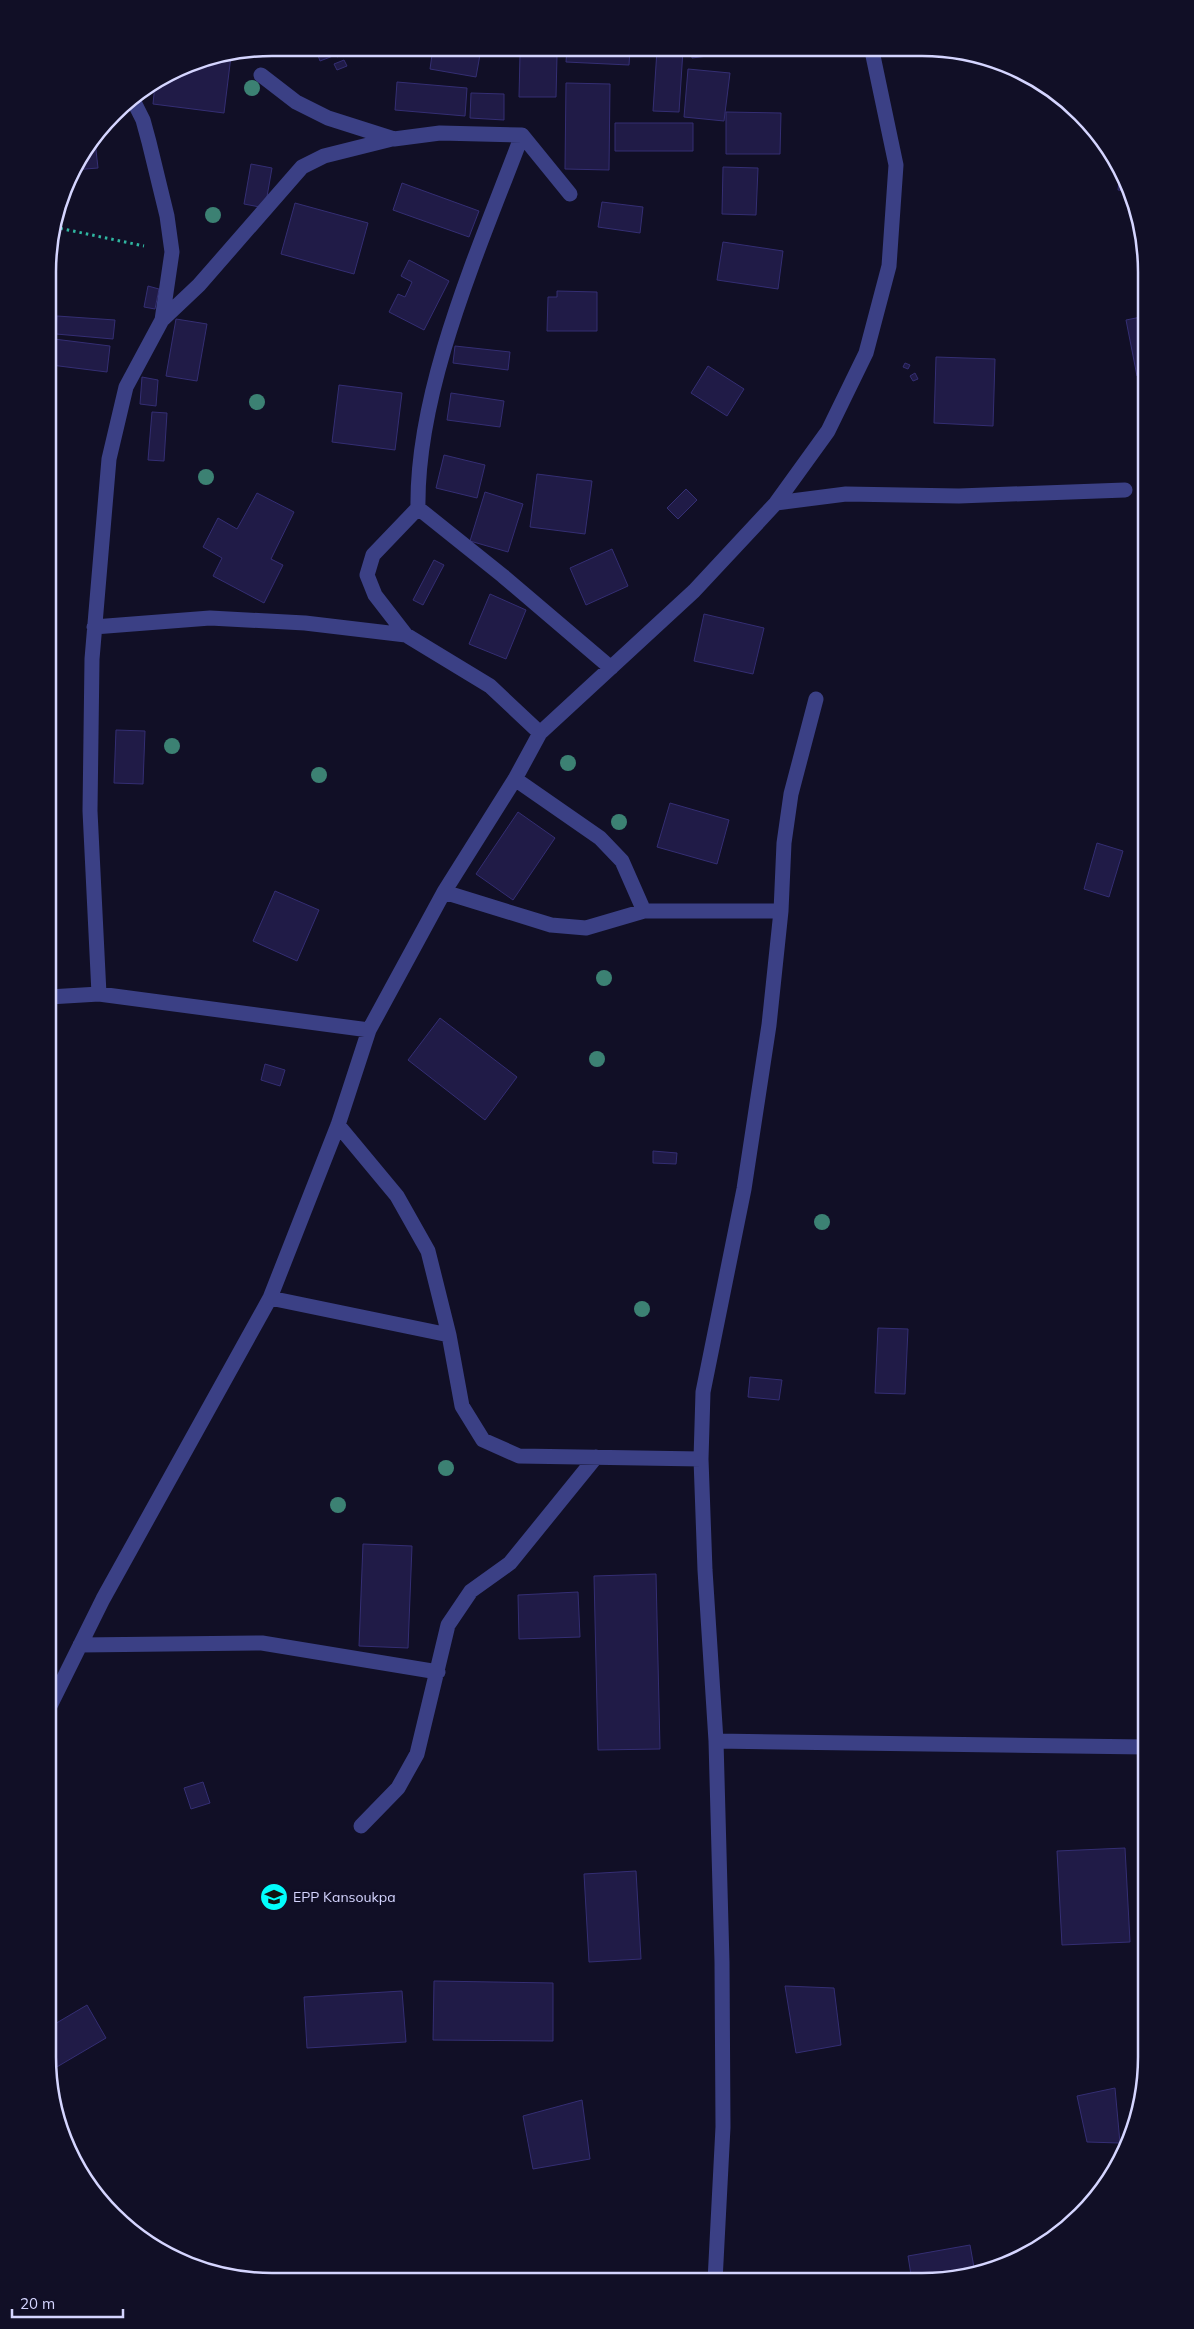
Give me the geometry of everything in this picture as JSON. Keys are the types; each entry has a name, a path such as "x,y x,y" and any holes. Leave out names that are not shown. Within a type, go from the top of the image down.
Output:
{"street":[{"path":"56,1694 103,1599 270,1298 338,1125 369,1030 444,892 515,778 540,733 694,591 776,503 828,431 866,353 889,266 896,165 873,56"},
{"path":"261,75 296,102 328,118 394,139"},
{"path":"136,105 143,120 149,142 167,216 172,252 162,320"},
{"path":"99,994 90,811 94,626 109,459 126,387 162,320 199,285 302,167 324,156 394,139 440,133 522,135 570,194"},
{"path":"522,135 463,293 435,383 418,476 418,508 373,555 367,575 375,595 406,635 490,686 540,733"},
{"path":"776,503 846,494 958,496 1125,490"},
{"path":"418,508 503,576 611,668"},
{"path":"94,626 210,618 305,623 406,635"},
{"path":"715,2273 723,2127 722,1962 716,1741 705,1570 701,1459 704,1392 744,1189 770,1025 781,910 784,843 791,794 816,698"},
{"path":"515,778 600,838 622,860 644,912"},
{"path":"444,892 551,925 586,928 644,912 781,910"},
{"path":"56,997 99,994 369,1030"},
{"path":"338,1125 397,1196 428,1251 449,1335 462,1406 483,1440 519,1456 701,1459"},
{"path":"270,1298 449,1335"},
{"path":"361,1826 398,1788 417,1754 448,1625 471,1591 510,1563 596,1457"},
{"path":"80,1645 262,1643 438,1672"},
{"path":"716,1741 1138,1747"}],"path":[{"path":"60,228 172,252"}],"building":[{"path":"318,56 333,56 320,61"},
{"path":"432,56 480,56 476,77 430,69"},
{"path":"520,56 557,56 556,97 519,97"},
{"path":"566,56 630,56 629,65 566,62"},
{"path":"657,56 683,56 679,112 653,111"},
{"path":"692,56 708,56 692,58"},
{"path":"231,60 224,113 153,104 154,92 164,85 203,68"},
{"path":"344,60 347,66 337,70 334,64"},
{"path":"688,69 730,73 724,121 684,117"},
{"path":"397,82 467,88 465,116 395,110"},
{"path":"566,83 610,84 609,170 565,169"},
{"path":"471,93 504,94 504,120 470,118"},
{"path":"726,112 781,113 780,154 726,154"},
{"path":"615,123 693,123 693,151 615,151"},
{"path":"96,148 98,168 83,169"},
{"path":"251,164 272,168 265,208 244,204"},
{"path":"723,167 758,168 756,215 722,214"},
{"path":"402,183 479,211 469,237 393,210"},
{"path":"602,202 643,207 640,233 598,227"},
{"path":"295,203 368,223 354,274 281,254"},
{"path":"723,242 783,251 778,289 717,280"},
{"path":"409,260 449,281 424,330 389,312 398,294 405,297 412,282 401,276"},
{"path":"148,286 159,289 155,309 144,307"},
{"path":"557,291 597,292 597,331 547,331 548,297 557,297"},
{"path":"57,316 115,320 113,339 56,334"},
{"path":"1138,318 1137,376 1126,320"},
{"path":"176,319 207,324 197,381 166,376"},
{"path":"56,339 110,346 107,372 56,366"},
{"path":"455,346 510,352 508,370 453,363"},
{"path":"936,357 995,359 993,426 934,423"},
{"path":"905,363 910,365 908,369 903,367"},
{"path":"708,366 744,389 727,416 691,393"},
{"path":"915,373 918,379 913,381 910,376"},
{"path":"142,377 158,380 156,406 140,404"},
{"path":"339,385 402,393 395,450 332,442"},
{"path":"451,393 504,401 500,427 447,420"},
{"path":"152,412 167,413 164,461 148,460"},
{"path":"444,455 485,465 477,498 436,488"},
{"path":"537,474 592,481 585,534 530,527"},
{"path":"686,489 697,500 678,519 667,508"},
{"path":"485,492 523,504 508,552 470,541"},
{"path":"257,493 294,512 271,559 283,565 264,603 213,576 222,558 203,547 218,518 237,529"},
{"path":"612,549 628,586 586,605 570,568"},
{"path":"434,560 444,565 423,605 413,600"},
{"path":"490,594 526,610 506,659 469,644"},
{"path":"704,614 764,628 753,674 694,661"},
{"path":"116,730 145,731 143,784 114,783"},
{"path":"670,803 729,820 717,864 657,847"},
{"path":"518,812 555,838 513,900 476,874"},
{"path":"1097,843 1123,851 1109,897 1084,889"},
{"path":"275,891 319,910 297,961 253,941"},
{"path":"440,1018 517,1077 485,1120 408,1060"},
{"path":"265,1064 285,1070 280,1086 261,1080"},
{"path":"653,1151 677,1153 676,1164 653,1163"},
{"path":"878,1328 908,1329 905,1394 875,1393"},
{"path":"750,1377 782,1380 779,1400 748,1397"},
{"path":"363,1544 412,1546 408,1648 359,1646"},
{"path":"656,1574 660,1749 598,1750 594,1576"},
{"path":"578,1592 580,1637 519,1639 518,1595"},
{"path":"203,1782 210,1803 191,1809 184,1788"},
{"path":"1125,1848 1130,1942 1062,1945 1057,1851"},
{"path":"636,1871 641,1959 589,1962 584,1874"},
{"path":"434,1981 553,1983 553,2041 433,2040"},
{"path":"785,1986 834,1988 841,2045 796,2053"},
{"path":"402,1991 406,2042 307,2048 304,1997"},
{"path":"87,2005 106,2038 57,2067 56,2023"},
{"path":"1115,2088 1119,2143 1087,2142 1077,2096"},
{"path":"582,2100 590,2159 533,2169 523,2116"},
{"path":"970,2245 974,2266 950,2271 911,2273 908,2256"}],"place":[{"name":"EPP Kansoukpa","path":"274,1897"}]}
